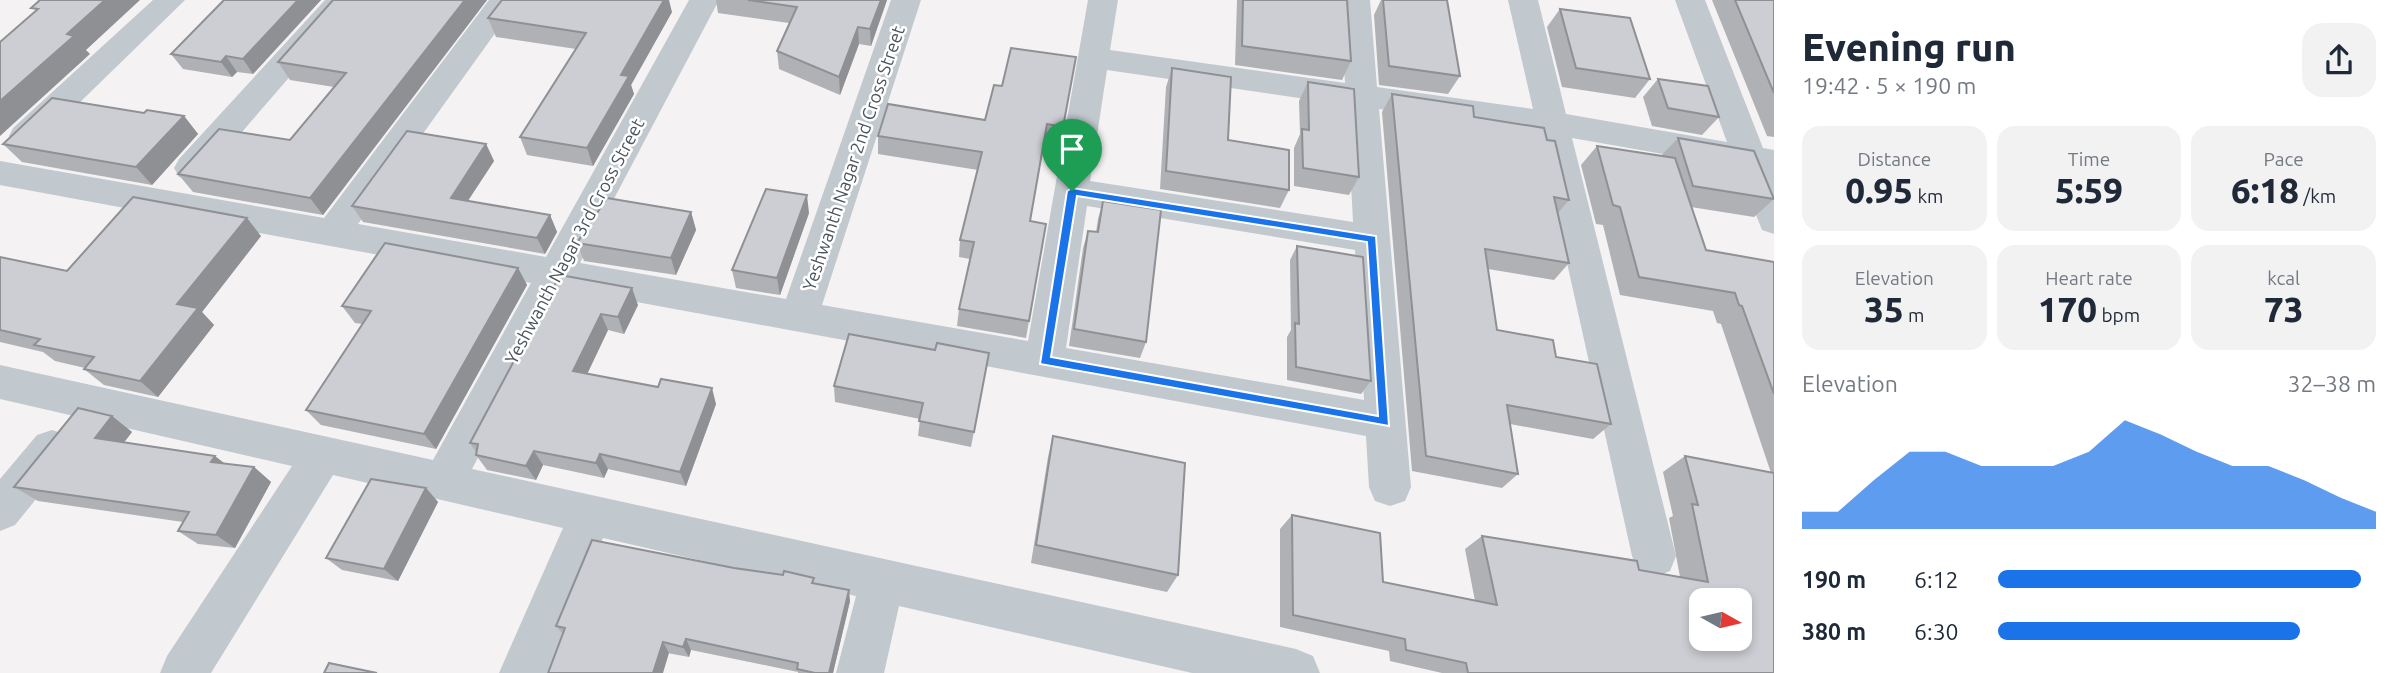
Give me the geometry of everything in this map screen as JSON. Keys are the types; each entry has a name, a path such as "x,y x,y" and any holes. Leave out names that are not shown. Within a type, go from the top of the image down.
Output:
{"street":[{"path":"0,159 170,0"},
{"path":"161,202 341,0"},
{"path":"332,233 504,0"},
{"name":"Yeshwanth Nagar 3rd Cross Street","path":"443,482 704,0"},
{"name":"Yeshwanth Nagar 2nd Cross Street","path":"799,317 906,0"},
{"path":"1044,361 1103,0"},
{"path":"1355,0 1390,488"},
{"path":"1523,0 1654,556"},
{"path":"1690,0 1762,161 1774,221"},
{"path":"1094,58 1552,123 1762,161"},
{"path":"0,173 1385,422"},
{"path":"1072,191 1372,239"},
{"path":"0,382 882,582 1197,663 1296,673"},
{"path":"0,511 90,402"},
{"path":"184,673 323,455"},
{"path":"523,673 591,516"},
{"path":"860,673 882,582"}],"building":[{"path":"40,0 105,0 67,34 74,36 0,101 0,42 38,9 31,8"},
{"path":"224,0 298,0 243,59 226,56 221,62 171,54"},
{"path":"333,0 465,0 310,198 178,174 219,129 290,140 346,73 278,62"},
{"path":"502,0 664,0 621,75 629,76 587,148 520,137 586,33 488,18"},
{"path":"748,0 881,0 870,29 858,27 839,77 777,51 797,7"},
{"path":"1243,0 1347,0 1351,61 1242,46"},
{"path":"1383,0 1447,0 1460,76 1389,66"},
{"path":"1735,0 1774,0 1774,93"},
{"path":"1560,9 1630,18 1650,79 1576,68"},
{"path":"1011,48 1076,57 1063,127 1047,124 1030,221 1046,224 1029,321 959,309 974,242 960,240 982,152 878,136 888,104 985,120 994,85 1002,86"},
{"path":"1172,68 1231,77 1228,140 1289,150 1289,190 1166,171"},
{"path":"1658,79 1708,86 1719,117 1668,108"},
{"path":"1308,82 1354,89 1359,177 1303,168 1302,129 1309,130"},
{"path":"1392,94 1473,106 1474,117 1544,128 1547,140 1555,141 1569,200 1554,197 1569,263 1485,249 1497,330 1553,340 1556,357 1597,364 1611,424 1507,405 1518,474 1426,456"},
{"path":"52,98 144,113 147,110 184,116 136,167 3,144"},
{"path":"407,131 486,144 451,198 550,215 537,238 352,206"},
{"path":"1678,138 1754,151 1774,199 1693,186"},
{"path":"1597,146 1675,158 1706,250 1774,262 1774,394 1735,293 1639,277 1620,207 1613,205"},
{"path":"766,189 807,195 777,278 732,270"},
{"path":"133,197 247,218 177,304 198,308 140,381 84,369 94,357 34,345 40,339 0,330 0,257 67,271"},
{"path":"607,198 691,212 671,258 577,243"},
{"path":"1103,201 1161,210 1146,342 1074,329 1088,231 1098,232"},
{"path":"385,243 518,268 424,434 306,410 371,311 342,306"},
{"path":"1297,246 1363,257 1371,381 1296,367 1295,323 1299,324"},
{"path":"560,275 632,288 618,317 601,314 573,371 658,387 661,379 712,388 680,472 600,454 596,463 534,451 526,466 476,455 478,444 470,443"},
{"path":"849,334 935,350 937,343 989,353 974,432 919,421 923,403 834,386"},
{"path":"78,408 112,416 95,438 215,456 211,462 254,467 216,535 178,531 189,512 14,487"},
{"path":"1053,436 1185,463 1178,575 1036,545"},
{"path":"1685,456 1774,473 1774,673 1468,673 1466,663 1406,650 1405,639 1293,615 1292,515 1380,533 1383,582 1497,605 1482,536 1637,561 1639,570 1708,582 1692,504 1698,505"},
{"path":"371,479 426,488 384,569 326,558"},
{"path":"592,540 734,568 783,575 784,571 814,578 812,583 849,590 829,673 797,669 798,663 686,639 683,647 663,642 653,673 548,673 565,628 556,626"},
{"path":"329,663 377,673 324,673"}],"route":[{"path":"1072,191 1372,239 1385,422 1044,361 1072,191"}]}
